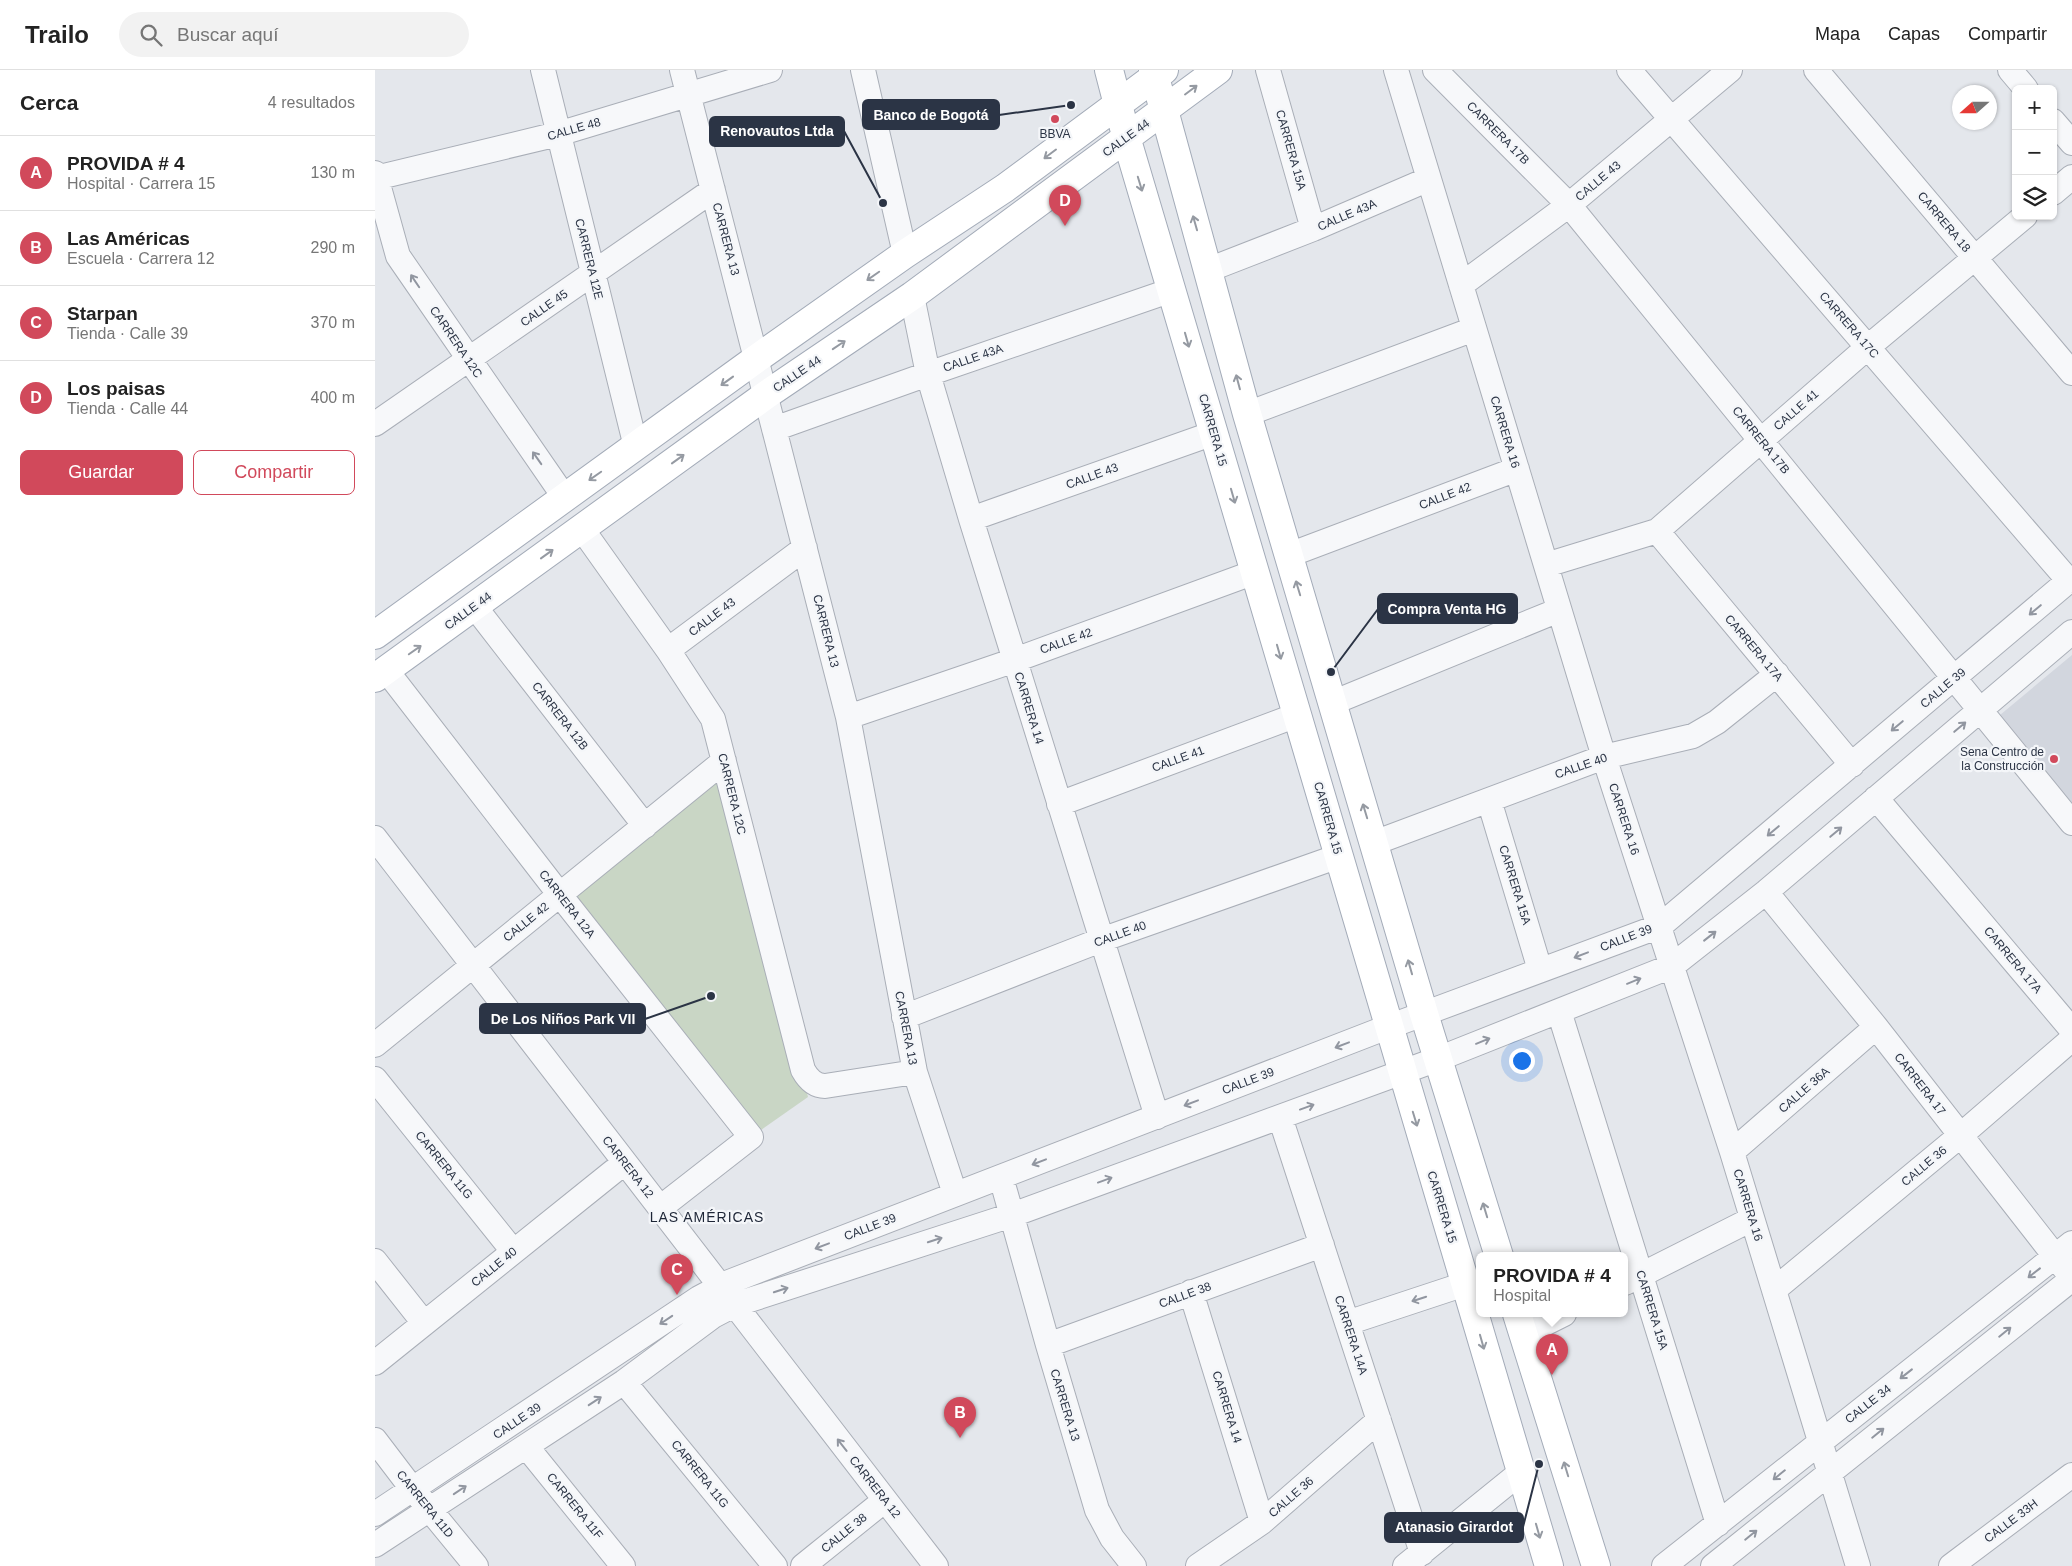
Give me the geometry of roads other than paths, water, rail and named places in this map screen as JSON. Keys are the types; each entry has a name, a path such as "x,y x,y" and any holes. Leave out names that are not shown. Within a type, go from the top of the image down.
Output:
{"main road":[{"name":"CARRERA 15","path":"1109,70 1117,104 1339,856 1401,1073 1549,1566"},
{"name":"CALLE 44","path":"381,674 766,395 912,296 1218,70"},
{"path":"375,635 756,359 905,254 1005,188 1157,72 1163,111 1247,414 1424,1014 1498,1252"},
{"path":"1521,1324 1596,1566"}],"street":[{"name":"CARRERA 12E","path":"543,70 636,447"},
{"name":"CARRERA 13","path":"682,70 848,717 915,1072 955,1194"},
{"name":"CALLE 48","path":"375,176 559,134 769,70"},
{"path":"863,70 905,254"},
{"name":"CARRERA 15A","path":"1269,70 1313,229"},
{"name":"CARRERA 16","path":"1396,70 1604,758 1732,1152 1858,1566"},
{"name":"CARRERA 17B","path":"1435,70 1569,205 2072,824"},
{"name":"CARRERA 17C","path":"1629,70 2071,580"},
{"name":"CALLE 43","path":"1461,285 1569,205 1730,70"},
{"name":"CARRERA 18","path":"1816,70 2072,373"},
{"path":"2010,70 2023,85"},
{"path":"2057,126 2072,143"},
{"name":"CARRERA 12C","path":"375,176 398,256 565,498"},
{"path":"2057,189 2072,177"},
{"name":"CALLE 43A","path":"1208,270 1313,229 1429,179"},
{"name":"CALLE 45","path":"375,424 713,190"},
{"name":"CALLE 41","path":"1546,565 1657,531 1868,347 2020,220"},
{"name":"CALLE 43A","path":"774,429 1172,290"},
{"name":"CARRERA 14","path":"912,296 928,374 971,519 1157,1117"},
{"path":"1247,414 1474,329"},
{"name":"CALLE 43","path":"971,519 1214,433"},
{"name":"CALLE 42","path":"1289,555 1517,469"},
{"name":"CARRERA 12C","path":"582,529 668,650 713,719 803,1070 811,1081 820,1086 915,1072"},
{"name":"CARRERA 17A","path":"1657,531 1852,765"},
{"name":"CALLE 43","path":"668,650 805,548"},
{"name":"CALLE 42","path":"848,717 1015,660 1255,572"},
{"name":"CALLE 39","path":"375,1514 721,1299 955,1194 1388,1027 1660,926 2071,580"},
{"name":"CARRERA 12B","path":"475,607 645,826"},
{"path":"1332,703 1559,610"},
{"name":"CALLE 39","path":"375,1545 624,1382 721,1299 1012,1214 1401,1073 1672,966 1765,892 2072,632"},
{"name":"CARRERA 12A","path":"381,674 560,895 751,1137 661,1208"},
{"name":"CALLE 40","path":"1374,843 1604,758 1693,736 1717,722 1777,674"},
{"name":"CALLE 41","path":"1059,804 1297,715"},
{"name":"CALLE 42","path":"375,1045 724,761"},
{"name":"CARRERA 17A","path":"1876,798 2072,1030"},
{"name":"CARRERA 15A","path":"1489,800 1540,970"},
{"name":"CARRERA 12","path":"375,838 467,970 614,1171 885,1500 936,1566"},
{"name":"CALLE 40","path":"904,1017 1101,940 1339,856"},
{"name":"CARRERA 12","path":"375,861 467,970 661,1208 721,1299"},
{"name":"CARRERA 17","path":"1765,892 1876,1027 1961,1135 2064,1250 2072,1278"},
{"name":"CARRERA 15A","path":"1559,1011 1626,1252"},
{"name":"CALLE 36A","path":"1732,1152 1876,1027"},
{"name":"CALLE 36","path":"1774,1290 1961,1135 2072,1039"},
{"name":"CARRERA 11G","path":"375,1079 513,1251"},
{"name":"CARRERA 14A","path":"1280,1117 1379,1420 1414,1560"},
{"name":"CALLE 40","path":"375,1363 614,1171"},
{"name":"CARRERA 13","path":"1001,1177 1047,1345 1097,1510 1111,1538 1134,1566"},
{"path":"1633,1279 1752,1219"},
{"name":"CALLE 38","path":"1047,1345 1322,1245"},
{"name":"CALLE 34","path":"1664,1566 2064,1250"},
{"path":"375,1261 424,1323"},
{"name":"CARRERA 15A","path":"1628,1261 1718,1524"},
{"path":"1713,1566 2072,1278"},
{"path":"1347,1323 1465,1284"},
{"name":"CARRERA 14","path":"1191,1292 1262,1522"},
{"path":"1521,1324 1551,1317"},
{"name":"CARRERA 11G","path":"624,1382 775,1566"},
{"name":"CALLE 36","path":"1198,1566 1262,1522 1379,1420"},
{"name":"CARRERA 11D","path":"375,1440 413,1490 476,1566"},
{"name":"CARRERA 11F","path":"526,1446 623,1566"},
{"path":"1414,1560 1521,1472"},
{"name":"CALLE 33H","path":"1951,1566 2072,1475"},
{"name":"CALLE 38","path":"803,1566 885,1500"}],"place":[{"name":"Banco de Bogotá","path":"1071,105"},
{"name":"BBVA","path":"1055,119"},
{"name":"Renovautos Ltda","path":"883,203"},
{"name":"Los paisas","path":"1065,226"},
{"name":"Compra Venta HG","path":"1331,672"},
{"name":"Sena Centro de la Construcción","path":"2054,759"},
{"name":"De Los Niños Park VII","path":"711,996"},
{"name":"Starpan","path":"677,1295"},
{"name":"PROVIDA # 4","path":"1552,1375"},
{"name":"Las Américas","path":"960,1438"},
{"name":"Atanasio Girardot","path":"1539,1464"}],"district":[{"name":"LAS AMÉRICAS","path":"707,1217"}]}
